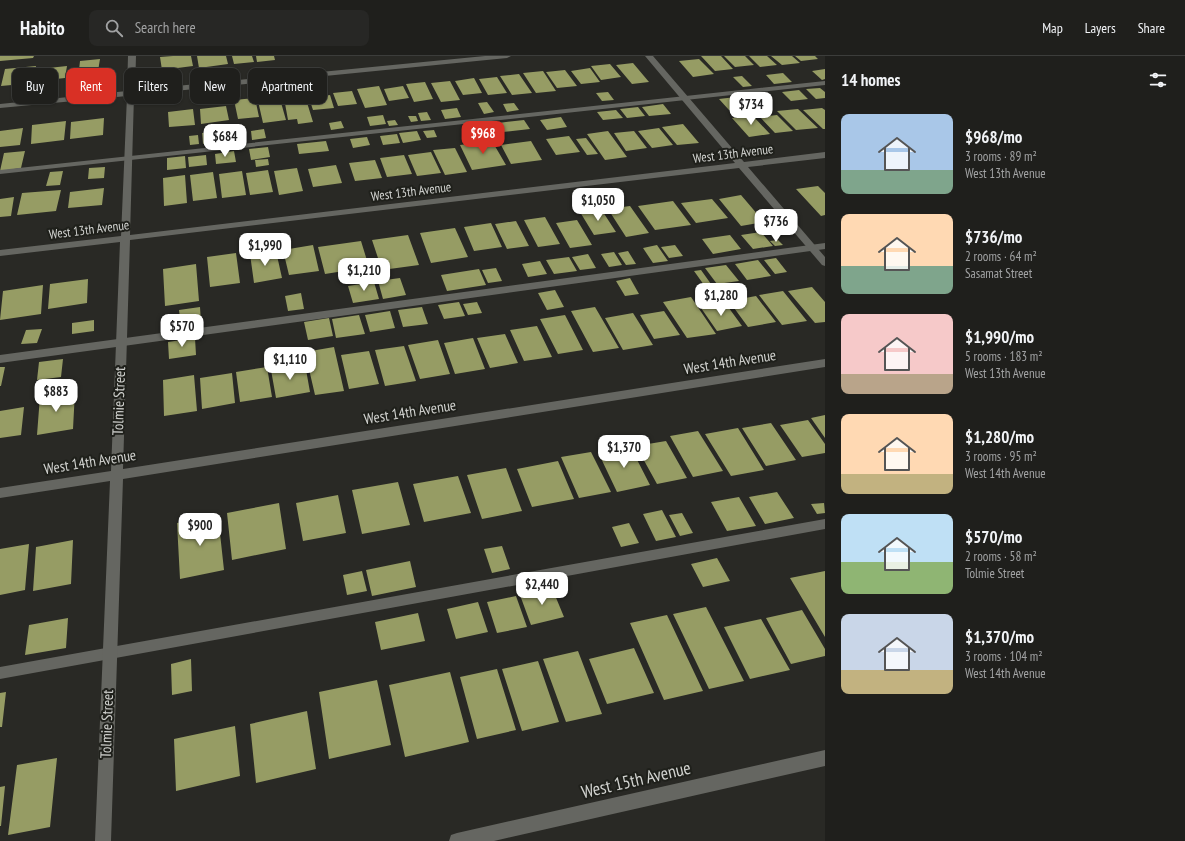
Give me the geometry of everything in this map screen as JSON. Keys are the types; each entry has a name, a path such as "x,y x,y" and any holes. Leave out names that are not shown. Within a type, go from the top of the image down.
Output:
{"street":[{"name":"Tolmie Street","path":"131,68 132,56"},
{"path":"182,88 507,56"},
{"path":"649,56 825,263"},
{"path":"0,106 124,94"},
{"name":"Tolmie Street","path":"103,841 130,104"},
{"name":"West 13th Avenue","path":"0,253 825,155"},
{"name":"West 14th Avenue","path":"0,493 825,363"},
{"name":"West 15th Avenue","path":"456,841 825,758"}],"lane":[{"path":"0,172 825,83"},
{"path":"0,358 825,246"},
{"path":"0,673 825,524"}],"building":[{"path":"0,56 34,56 33,58 0,61"},
{"path":"191,56 193,66 162,68 160,57"},
{"path":"197,56 226,56 228,64 199,68"},
{"path":"232,56 252,56 254,62 234,64"},
{"path":"256,56 274,56 275,60 257,62"},
{"path":"701,56 721,56 733,69 715,71"},
{"path":"724,56 745,56 754,65 735,67"},
{"path":"749,56 767,56 777,65 760,67"},
{"path":"771,56 792,56 800,63 782,65"},
{"path":"795,56 815,56 818,59 801,61"},
{"path":"100,59 98,68 79,68 80,61"},
{"path":"699,59 714,74 693,77 679,61"},
{"path":"633,63 649,82 632,84 616,65"},
{"path":"610,64 621,77 601,80 591,66"},
{"path":"36,66 36,68 15,68"},
{"path":"67,66 65,78 58,79 58,68 48,68"},
{"path":"12,68 12,85 1,86 5,69"},
{"path":"590,68 600,82 581,84 571,71"},
{"path":"825,69 825,79 822,80 812,71"},
{"path":"565,70 577,86 557,88 546,72"},
{"path":"543,71 556,91 536,93 523,73"},
{"path":"783,73 792,82 774,84 766,75"},
{"path":"519,74 532,93 512,95 500,76"},
{"path":"742,76 752,86 743,87 733,77"},
{"path":"497,77 507,93 488,95 479,79"},
{"path":"474,78 482,93 463,95 455,81"},
{"path":"450,81 460,100 441,102 431,83"},
{"path":"425,82 433,99 414,102 406,84"},
{"path":"379,86 387,105 365,108 357,89"},
{"path":"403,86 409,98 389,101 384,89"},
{"path":"820,88 825,92 825,98 816,99 806,89"},
{"path":"799,90 808,99 791,101 782,92"},
{"path":"352,91 357,104 338,106 333,93"},
{"path":"608,92 614,100 602,101 596,93"},
{"path":"330,95 334,108 313,110 311,104 327,104 327,96"},
{"path":"753,96 761,104 747,106 739,98"},
{"path":"736,97 746,108 729,110 719,99"},
{"path":"240,99 248,99 248,104 256,104 259,117 238,119 235,104 240,104"},
{"path":"487,102 494,112 484,114 478,103"},
{"path":"514,103 519,110 507,112 503,104"},
{"path":"259,104 281,104 286,120 263,123"},
{"path":"285,104 307,104 313,122 298,124 297,119 288,120"},
{"path":"663,104 671,114 649,116 642,107"},
{"path":"226,106 229,120 201,124 200,109"},
{"path":"638,107 645,116 627,118 620,109"},
{"path":"457,108 461,117 445,119 441,110"},
{"path":"822,108 825,110 825,129 823,129 803,110"},
{"path":"193,109 195,125 169,127 168,112"},
{"path":"798,109 818,128 796,130 777,111"},
{"path":"616,110 623,118 603,120 597,112"},
{"path":"427,112 431,120 421,121 418,113"},
{"path":"383,115 386,124 370,126 367,117"},
{"path":"777,115 793,131 775,133 760,117"},
{"path":"408,116 416,116 418,121 411,122"},
{"path":"753,116 770,134 749,137 732,118"},
{"path":"561,117 567,127 547,130 540,120"},
{"path":"104,118 103,135 70,139 71,122"},
{"path":"395,120 398,125 389,126 387,121"},
{"path":"524,120 530,129 503,132 498,123"},
{"path":"66,121 64,140 31,144 32,125"},
{"path":"341,121 344,128 331,130 329,123"},
{"path":"482,124 491,139 474,141 466,126"},
{"path":"683,124 699,143 677,145 662,127"},
{"path":"23,128 20,145 0,147 0,131"},
{"path":"659,128 673,145 652,148 638,131"},
{"path":"264,129 266,138 252,140 251,131"},
{"path":"434,130 437,137 427,138 423,131"},
{"path":"417,131 421,140 403,143 399,133"},
{"path":"608,131 627,157 605,160 587,134"},
{"path":"634,131 647,148 626,151 614,133"},
{"path":"211,132 212,143 203,144 202,133"},
{"path":"397,134 400,143 383,145 380,136"},
{"path":"198,135 199,144 190,145 189,136"},
{"path":"569,136 580,152 556,155 546,139"},
{"path":"367,137 370,145 353,148 350,139"},
{"path":"586,138 598,154 587,155 576,139"},
{"path":"326,141 329,151 299,154 297,144"},
{"path":"492,141 506,165 472,170 460,145"},
{"path":"531,141 542,160 511,164 501,145"},
{"path":"268,147 270,157 251,160 249,149"},
{"path":"455,148 467,172 445,175 433,150"},
{"path":"25,151 21,168 0,171 4,153"},
{"path":"234,151 236,162 216,164 215,154"},
{"path":"431,152 441,173 417,176 408,155"},
{"path":"206,155 207,165 189,167 188,157"},
{"path":"404,155 412,174 387,177 380,158"},
{"path":"185,156 186,168 167,170 167,158"},
{"path":"268,159 269,165 256,167 255,160"},
{"path":"375,160 382,178 355,181 349,163"},
{"path":"336,165 342,183 313,187 308,169"},
{"path":"105,167 104,178 88,179 89,168"},
{"path":"297,168 303,191 279,195 274,171"},
{"path":"268,170 273,192 250,195 246,173"},
{"path":"63,171 60,185 46,186 50,172"},
{"path":"242,171 246,195 222,198 219,174"},
{"path":"213,172 217,198 193,201 190,175"},
{"path":"185,175 187,203 164,206 163,178"},
{"path":"818,186 825,193 825,215 821,216 796,189"},
{"path":"104,188 102,205 68,208 70,192"},
{"path":"61,190 56,211 17,215 22,193"},
{"path":"741,195 764,222 741,226 719,199"},
{"path":"14,197 11,216 0,217 0,199"},
{"path":"712,199 728,218 696,223 681,203"},
{"path":"673,201 691,225 655,230 638,206"},
{"path":"630,206 649,233 626,237 608,209"},
{"path":"601,209 616,232 594,235 580,212"},
{"path":"545,217 560,244 538,247 524,220"},
{"path":"577,220 592,245 570,248 556,223"},
{"path":"516,221 529,246 507,249 495,224"},
{"path":"491,223 502,247 474,251 464,227"},
{"path":"455,228 468,257 431,263 420,233"},
{"path":"761,232 773,246 753,249 741,235"},
{"path":"408,235 419,265 382,270 372,240"},
{"path":"730,235 741,249 713,254 702,239"},
{"path":"778,240 783,245 775,246 770,241"},
{"path":"361,241 369,267 325,274 318,247"},
{"path":"313,245 319,271 289,275 283,250"},
{"path":"657,245 668,261 653,263 643,248"},
{"path":"675,245 683,256 669,258 661,247"},
{"path":"276,251 282,278 254,283 250,254"},
{"path":"628,251 636,264 626,265 618,253"},
{"path":"614,252 622,265 609,267 601,254"},
{"path":"236,253 240,283 210,287 207,257"},
{"path":"588,254 596,268 580,270 572,257"},
{"path":"569,257 577,271 554,274 546,260"},
{"path":"776,258 787,272 775,274 764,260"},
{"path":"758,260 771,276 747,280 735,264"},
{"path":"540,261 547,274 528,277 522,264"},
{"path":"196,264 199,301 165,306 163,269"},
{"path":"726,265 739,281 717,284 705,268"},
{"path":"496,268 502,281 488,283 482,270"},
{"path":"479,269 486,285 447,291 441,275"},
{"path":"701,270 711,284 704,285 694,271"},
{"path":"400,278 406,295 383,299 378,281"},
{"path":"630,278 639,294 625,296 616,281"},
{"path":"88,279 87,303 48,309 50,284"},
{"path":"374,282 379,299 353,303 348,286"},
{"path":"43,285 41,314 0,320 3,291"},
{"path":"812,287 825,302 825,322 815,323 788,291"},
{"path":"555,290 564,307 547,310 538,293"},
{"path":"783,291 807,321 782,325 759,295"},
{"path":"301,293 304,309 288,311 285,296"},
{"path":"756,296 776,322 748,327 729,301"},
{"path":"691,297 716,334 687,338 663,302"},
{"path":"459,302 465,316 444,319 438,305"},
{"path":"477,302 482,313 468,315 463,304"},
{"path":"726,304 742,326 717,331 701,308"},
{"path":"200,307 201,322 181,326 179,310"},
{"path":"422,307 428,324 403,327 398,310"},
{"path":"595,307 619,348 593,352 571,311"},
{"path":"390,311 395,328 370,332 365,315"},
{"path":"664,311 680,335 654,339 640,315"},
{"path":"633,313 653,345 623,350 605,318"},
{"path":"359,315 365,334 336,338 332,319"},
{"path":"565,315 583,350 558,354 540,319"},
{"path":"329,318 333,336 308,340 304,322"},
{"path":"94,320 94,331 72,334 72,323"},
{"path":"537,326 552,357 524,361 510,330"},
{"path":"42,329 37,343 21,344 26,330"},
{"path":"505,334 518,363 490,368 477,338"},
{"path":"195,338 196,355 169,359 168,342"},
{"path":"473,338 485,369 455,374 444,343"},
{"path":"438,340 450,374 420,379 408,345"},
{"path":"404,346 416,381 385,386 375,350"},
{"path":"334,347 344,391 315,395 305,352"},
{"path":"369,351 379,384 349,389 341,355"},
{"path":"63,359 61,377 37,380 39,362"},
{"path":"305,364 310,392 276,398 271,370"},
{"path":"0,367 5,367 1,386 0,386"},
{"path":"267,367 272,397 240,402 236,372"},
{"path":"232,373 235,403 202,409 200,378"},
{"path":"194,375 197,411 164,416 163,380"},
{"path":"75,391 73,429 37,435 40,396"},
{"path":"24,407 21,435 0,438 0,411"},
{"path":"825,415 825,438 811,418"},
{"path":"808,420 825,444 825,453 802,457 780,425"},
{"path":"771,423 796,460 766,466 742,428"},
{"path":"738,428 764,470 731,476 705,434"},
{"path":"698,431 723,471 693,477 670,436"},
{"path":"666,441 687,478 657,484 636,446"},
{"path":"630,446 650,485 617,492 598,452"},
{"path":"591,452 611,492 579,498 561,457"},
{"path":"558,461 574,499 532,507 517,469"},
{"path":"506,468 522,511 482,519 467,475"},
{"path":"458,476 471,513 424,522 413,484"},
{"path":"398,482 410,525 362,534 352,490"},
{"path":"777,492 794,518 765,524 749,497"},
{"path":"338,495 346,533 303,541 296,503"},
{"path":"739,497 756,526 727,531 711,502"},
{"path":"279,503 286,549 232,560 227,513"},
{"path":"824,503 825,513 817,514 811,504"},
{"path":"662,510 676,537 656,541 643,514"},
{"path":"682,513 693,533 680,536 669,515"},
{"path":"218,515 224,570 180,579 177,523"},
{"path":"629,523 639,543 621,547 612,527"},
{"path":"73,540 71,584 33,591 36,547"},
{"path":"29,544 25,590 0,595 0,549"},
{"path":"502,546 510,569 492,573 484,549"},
{"path":"717,558 730,581 703,587 691,564"},
{"path":"410,561 416,587 372,596 366,570"},
{"path":"362,571 367,591 347,595 343,575"},
{"path":"825,571 825,637 790,578"},
{"path":"552,588 564,617 531,625 520,595"},
{"path":"516,596 527,627 497,633 487,602"},
{"path":"478,602 488,632 456,639 447,609"},
{"path":"706,607 744,681 709,689 673,614"},
{"path":"802,610 825,649 825,656 791,664 766,618"},
{"path":"418,613 425,641 381,650 375,622"},
{"path":"667,615 703,691 664,700 630,623"},
{"path":"68,618 66,648 25,655 29,625"},
{"path":"761,619 790,670 750,679 724,627"},
{"path":"634,648 654,693 607,704 589,659"},
{"path":"578,651 602,714 566,722 543,659"},
{"path":"191,659 192,691 172,695 171,664"},
{"path":"538,661 559,722 522,731 502,669"},
{"path":"497,669 516,730 477,739 460,677"},
{"path":"450,672 469,742 405,757 389,685"},
{"path":"377,680 391,745 329,759 319,692"},
{"path":"6,692 2,727 0,727 0,693"},
{"path":"307,711 316,769 256,783 250,724"},
{"path":"235,726 240,776 176,791 174,739"},
{"path":"57,758 50,827 8,835 17,765"},
{"path":"5,786 1,826 0,826 0,787"}]}
